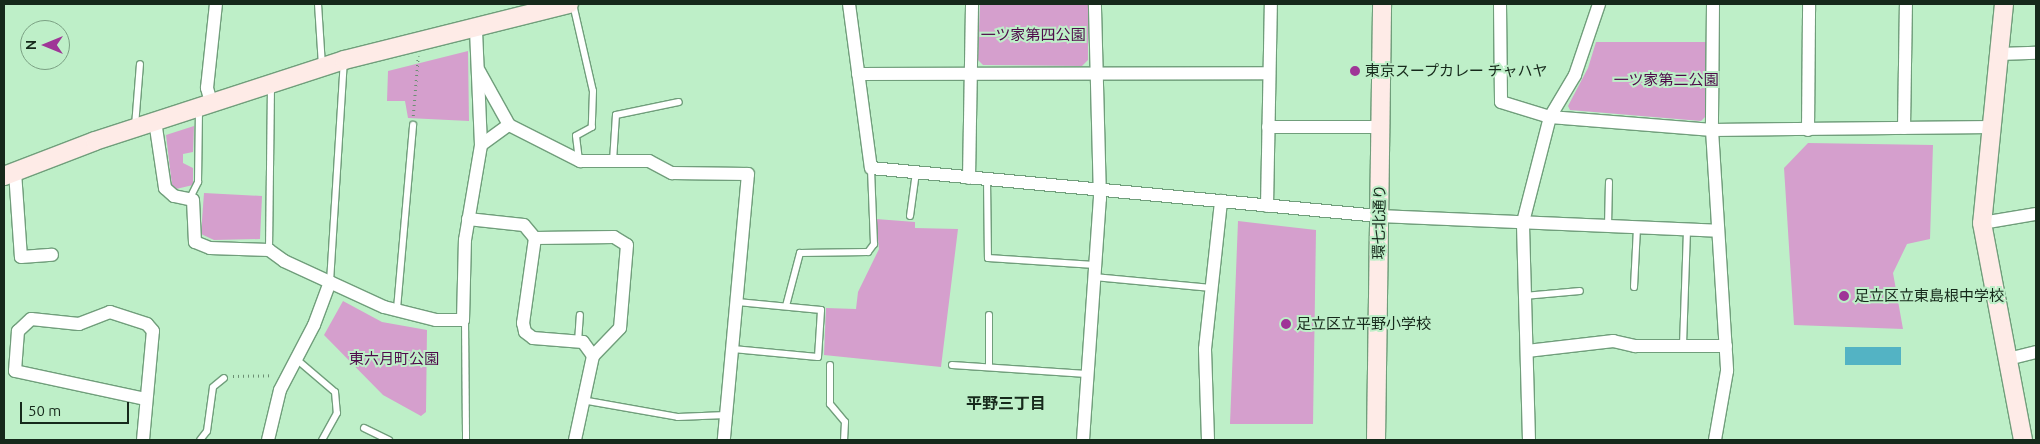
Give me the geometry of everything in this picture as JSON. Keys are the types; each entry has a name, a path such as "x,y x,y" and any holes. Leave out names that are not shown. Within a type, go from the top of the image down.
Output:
{"street":[{"path":"205,104 216,4"},
{"path":"52,255 21,257 9,174 154,121 344,60 476,29 519,11 569,4"},
{"path":"849,4 871,168 1379,216 1718,231"},
{"path":"970,178 972,4"},
{"path":"1083,440 1100,190 1095,4"},
{"path":"1266,206 1270,4"},
{"name":"環七北通り","path":"1376,440 1382,4"},
{"path":"1500,4 1501,102 1550,117 1712,130 1992,128"},
{"path":"1529,440 1522,222 1529,184 1550,117 1575,74 1599,4"},
{"path":"1713,4 1712,130 1727,371 1714,440"},
{"path":"1808,130 1809,4"},
{"path":"1904,128 1906,4"},
{"path":"2004,4 1982,223 2024,440"},
{"path":"154,121 165,188 174,196 190,198 195,242 218,249 269,250 330,282 397,309 436,320 464,320 468,219 480,146 479,71 476,29"},
{"path":"1999,54 2036,53"},
{"path":"479,71 509,125 580,161 649,160 672,173 748,174 724,440"},
{"path":"858,74 1270,73"},
{"path":"480,146 509,125"},
{"path":"1268,127 1380,128"},
{"path":"1208,440 1205,349 1210,288 1221,201"},
{"path":"1982,223 2036,214"},
{"path":"468,219 524,225 535,238 523,322 526,332 533,338 578,342 592,356"},
{"path":"535,238 614,237 627,245 620,328 592,356 575,440"},
{"path":"268,440 284,379 314,326 330,282"},
{"path":"143,440 153,331 147,324 110,312 79,324 32,319 18,331 15,371 146,399"},
{"path":"1527,351 1613,341 1726,346"},
{"path":"2008,359 2036,352"}],"lane":[{"path":"318,4 323,67"},
{"path":"573,4 592,91 592,127 576,136 580,161"},
{"path":"330,282 344,60"},
{"path":"135,128 140,64"},
{"path":"269,250 271,83"},
{"path":"613,161 616,115 679,102"},
{"path":"190,198 198,182 205,104"},
{"path":"397,309 413,125"},
{"path":"786,306 800,253 868,252 874,244 871,168"},
{"path":"910,216 916,172"},
{"path":"987,179 988,258 1210,288"},
{"path":"1608,226 1609,182"},
{"path":"1634,287 1637,228"},
{"path":"1683,345 1687,230"},
{"path":"1523,296 1580,291"},
{"path":"733,349 818,357 821,310 737,302"},
{"path":"578,342 580,315"},
{"path":"989,316 989,367"},
{"path":"464,320 466,440"},
{"path":"295,358 335,392 337,413 322,440"},
{"path":"830,365 830,404 845,422 844,440"},
{"path":"952,365 1088,374"},
{"path":"200,440 207,431 213,387 224,378"},
{"path":"582,400 678,416 726,415"},
{"path":"364,428 389,440"}],"path":[{"path":"413,125 419,53"},
{"path":"224,378 256,375 284,379"}],"green space":[{"name":"一ツ家第四公園","path":"980,4 1088,4 1088,60 1082,66 983,65 978,60"},
{"name":"一ツ家第二公園","path":"1596,42 1707,42 1706,116 1701,121 1570,110 1568,106 1588,68"},
{"path":"468,51 469,121 408,118 405,101 387,101 388,71"},
{"path":"194,126 193,152 183,154 183,163 193,168 193,185 176,189 172,185 166,135"},
{"path":"1808,143 1933,145 1930,239 1907,244 1893,273 1903,329 1794,325 1784,168"},
{"path":"204,193 262,196 260,239 214,240 201,234"},
{"path":"876,219 915,222 915,228 958,229 941,367 824,355 826,308 856,309 858,292 879,249"},
{"path":"1238,221 1316,230 1313,424 1230,424"},
{"name":"東六月町公園","path":"343,301 382,322 427,330 426,412 421,416 383,395 324,335"}],"water":[{"path":"1845,347 1901,347 1901,365 1845,365"}],"place":[{"name":"東京スープカレー チャハヤ","path":"1355,71"},
{"name":"足立区立東島根中学校","path":"1844,296"},
{"name":"足立区立平野小学校","path":"1286,324"}],"district":[{"name":"平野三丁目","path":"1006,403"}]}
